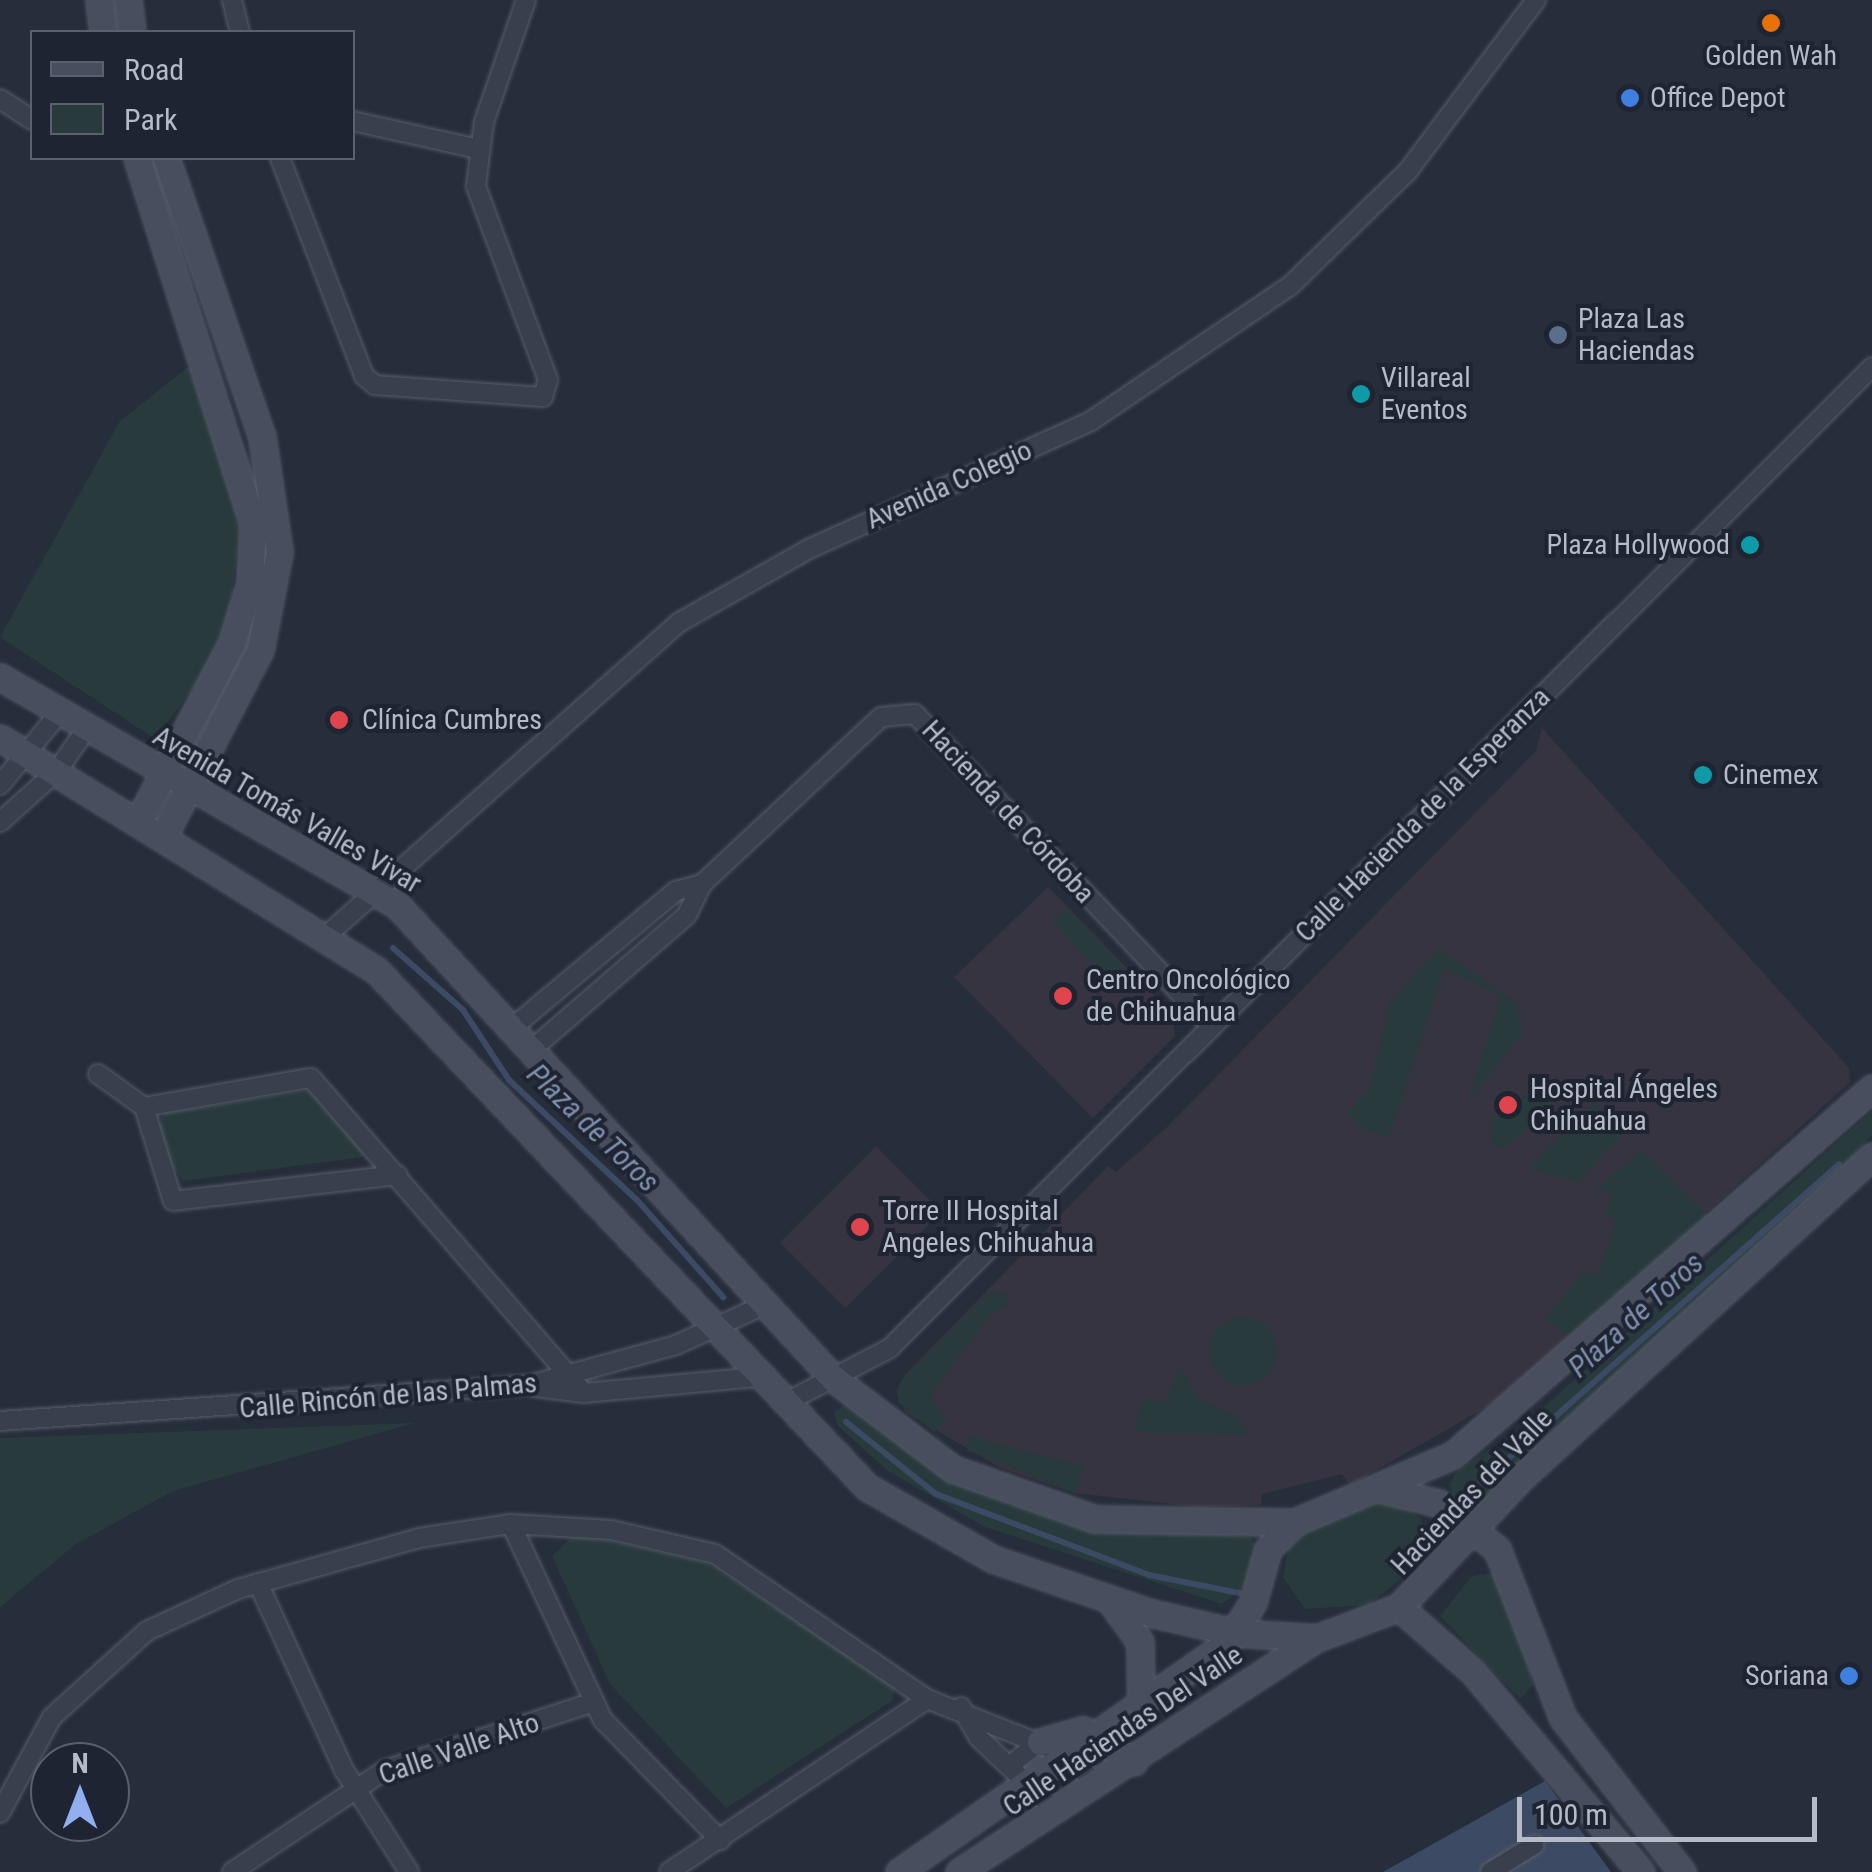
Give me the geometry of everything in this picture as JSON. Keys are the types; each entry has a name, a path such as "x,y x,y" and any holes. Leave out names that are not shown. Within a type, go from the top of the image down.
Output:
{"main road":[{"path":"99,0 104,30"},
{"path":"128,0 132,30"},
{"path":"138,160 248,496 253,556 232,643 138,821"},
{"path":"164,836 260,650 278,577 270,468 167,160"},
{"name":"Avenida Tomás Valles Vivar","path":"0,677 373,896 432,935 762,1306 834,1378 939,1461 1057,1510 1160,1527 1294,1522 1335,1498"},
{"path":"0,738 327,935 412,1004 712,1330 867,1487 922,1524 1109,1599 1237,1633 1318,1638"},
{"name":"Haciendas del Valle","path":"1335,1498 1376,1488 1453,1455 1507,1416 1872,1088"},
{"name":"Haciendas del Valle","path":"1318,1638 1399,1607 1474,1526 1872,1156"},
{"path":"1376,1488 1418,1495 1474,1526 1509,1568 1563,1718 1682,1872"},
{"path":"1237,1633 1268,1549 1294,1522"},
{"path":"1109,1599 1140,1642 1141,1705"},
{"path":"1399,1607 1534,1739 1640,1872"},
{"name":"Calle Haciendas Del Valle","path":"898,1872 1018,1775 1068,1755 1237,1633"},
{"name":"Calle Haciendas Del Valle","path":"960,1872 1058,1813 1318,1638"},
{"path":"1534,1739 1563,1718"},
{"path":"1040,1742 1068,1730 1098,1734 1134,1762"}],"street":[{"path":"232,0 240,30"},
{"path":"281,160 364,376 375,385 543,397 548,380 480,207 478,149 526,0"},
{"name":"Avenida Colegio","path":"327,935 680,622 812,548 1091,422 1290,286 1408,172 1536,0"},
{"path":"0,99 30,119"},
{"path":"355,122 478,149"},
{"name":"Calle Hacienda de la Esperanza","path":"783,1404 890,1348 1872,367"},
{"path":"0,785 30,756 60,712"},
{"name":"Hacienda de Córdoba","path":"531,1050 687,915 702,884 881,717 915,714 1212,1027"},
{"path":"1,820 57,772 87,728"},
{"name":"Hacienda de Córdoba","path":"512,1028 676,892 702,884"},
{"path":"98,1074 144,1107 173,1201 397,1175"},
{"path":"144,1107 305,1076 397,1175 584,1393"},
{"name":"Calle Rincón de las Palmas","path":"0,1421 530,1385 656,1352 762,1306"},
{"path":"656,1352 662,1385"},
{"path":"530,1385 584,1393 757,1377"},
{"path":"511,1524 592,1703 720,1840"},
{"path":"0,1812 31,1745 96,1670 147,1631 258,1583 420,1538 511,1524 611,1530 715,1554 927,1699 961,1707 1068,1755 1098,1786"},
{"path":"258,1583 353,1787 410,1872"},
{"path":"669,1872 927,1699"},
{"name":"Calle Valle Alto","path":"232,1872 353,1787 592,1703"},
{"path":"961,1707 1018,1775 1058,1813"},
{"path":"1018,1775 1040,1742"},
{"path":"1490,1872 1534,1845"}],"shaded area":[{"name":"Hospital Ángeles Chihuahua","path":"1542,728 1849,1068 1850,1082 1504,1397 1350,1485 1342,1474 1262,1494 1261,1505 1199,1507 1075,1493 1001,1468 905,1412 896,1391 906,1374 1108,1166 1116,1172 1166,1128 1536,751"},
{"name":"Centro Oncológico de Chihuahua","path":"1048,887 1172,1014 1175,1036 1093,1118 954,977"},
{"name":"Torre II Hospital Angeles Chihuahua","path":"876,1146 942,1212 846,1308 780,1242"}],"green space":[{"path":"188,367 204,374 240,528 229,618 206,671 155,739 0,637 120,421"},
{"path":"1067,908 1125,968 1110,982 1052,923"},
{"path":"1438,948 1517,1003 1523,1034 1468,1101 1501,996 1444,969 1389,1137 1362,1129 1347,1113 1371,1085 1389,1003"},
{"path":"1543,1083 1552,1103 1506,1148 1492,1147 1490,1121"},
{"path":"308,1090 363,1146 363,1157 183,1181 153,1135 164,1113"},
{"path":"1594,1102 1626,1130 1579,1182 1529,1168"},
{"path":"1872,1111 1872,1135 1836,1175 1477,1509 1456,1502 1449,1485 1456,1472 1522,1427"},
{"path":"1642,1150 1708,1216 1569,1338 1545,1319 1582,1273 1598,1273 1616,1220 1605,1216 1612,1192 1596,1188"},
{"path":"990,1291 1006,1292 1008,1306 991,1314 931,1394 946,1420 934,1432 898,1402 899,1383"},
{"path":"1243,1317 1267,1327 1277,1351 1267,1375 1243,1385 1219,1375 1209,1351 1219,1327"},
{"path":"1180,1367 1199,1398 1237,1417 1250,1435 1135,1432 1142,1399 1166,1402"},
{"path":"849,1401 887,1431 1090,1522 1250,1537 1258,1549 1252,1582 1222,1604 985,1527 888,1471 838,1426 834,1413"},
{"path":"414,1423 173,1491 76,1544 0,1607 0,1438"},
{"path":"969,1436 1084,1466 1075,1493 967,1450"},
{"path":"1375,1503 1403,1506 1421,1519 1429,1536 1423,1562 1368,1605 1305,1609 1283,1577 1288,1549 1311,1525"},
{"path":"576,1533 707,1563 894,1685 893,1700 726,1808 610,1684 552,1556"},
{"path":"1492,1573 1507,1584 1533,1685 1520,1699 1440,1616 1472,1576"}],"water":[{"path":"1545,1781 1611,1872 1383,1872"}],"waterway":[{"name":"Plaza de Toros","path":"393,948 463,1010 509,1080 637,1200 723,1297"},
{"name":"Plaza de Toros","path":"1464,1498 1839,1164"},
{"name":"Plaza de Toros","path":"846,1422 936,1494 1149,1575 1239,1593"}],"place":[{"name":"Golden Wah","path":"1771,23"},
{"name":"Office Depot","path":"1630,98"},
{"name":"Plaza Las Haciendas","path":"1558,335"},
{"name":"Villareal Eventos","path":"1361,394"},
{"name":"Plaza Hollywood","path":"1750,545"},
{"name":"Clínica Cumbres","path":"339,720"},
{"name":"Cinemex","path":"1703,775"},
{"name":"Centro Oncológico de Chihuahua","path":"1063,996"},
{"name":"Hospital Ángeles Chihuahua","path":"1508,1105"},
{"name":"Torre II Hospital Angeles Chihuahua","path":"860,1227"},
{"name":"Soriana","path":"1849,1676"}]}
